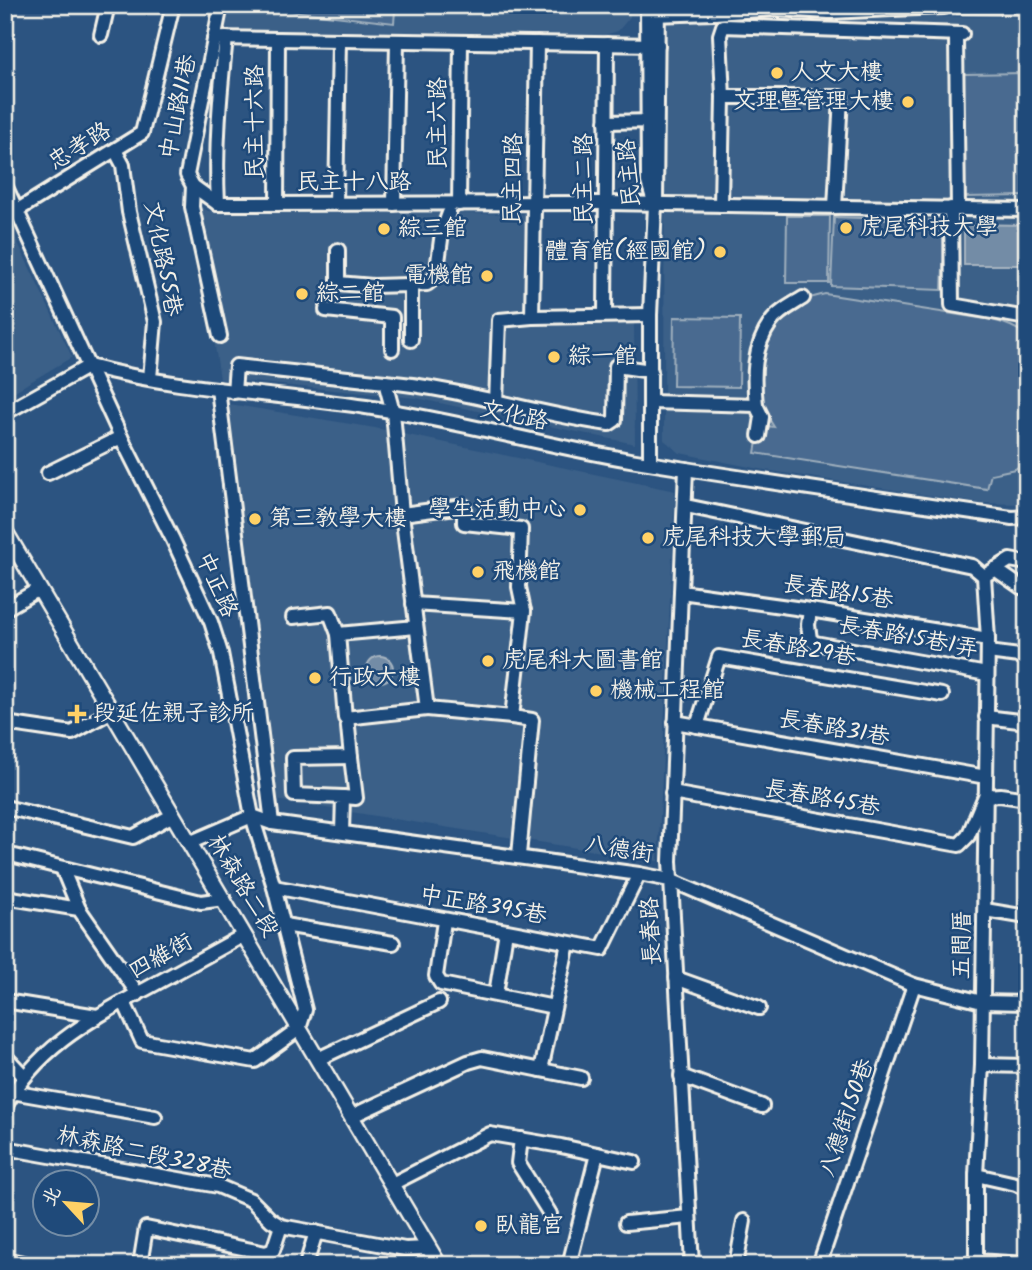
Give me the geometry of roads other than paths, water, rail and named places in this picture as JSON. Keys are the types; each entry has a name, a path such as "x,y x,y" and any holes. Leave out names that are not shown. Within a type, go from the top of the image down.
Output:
{"main road":[{"name":"林森路二段","path":"5,531 439,1265"}],"street":[{"path":"101,35 108,5"},
{"name":"忠孝路","path":"11,215 142,133 173,5"},
{"name":"中山路11巷","path":"218,204 193,186 187,175 220,38 221,5"},
{"path":"653,10 944,5"},
{"name":"民主路","path":"650,463 650,315 655,205 648,182 653,122 653,10"},
{"path":"721,205 723,97 720,35 723,26 959,36 952,305 1027,318"},
{"path":"218,204 216,177 220,38 652,45"},
{"name":"民主十六路","path":"277,204 278,39"},
{"path":"336,203 339,40"},
{"path":"394,204 397,41"},
{"name":"民主六路","path":"409,285 427,284 436,277 442,232 454,209 461,42"},
{"name":"民主四路","path":"532,317 537,43"},
{"name":"民主二路","path":"605,314 607,44"},
{"path":"723,97 841,97 835,207"},
{"path":"606,122 653,122"},
{"name":"文化路55巷","path":"115,150 123,165 130,212 155,322 150,378"},
{"name":"中正路","path":"5,185 11,215 89,366 211,622 221,653 252,816 274,887 305,1010 299,1029"},
{"path":"193,186 192,207 220,336"},
{"name":"民主十八路","path":"218,204 394,204 454,209 534,203 606,203 1027,210"},
{"path":"338,250 338,283 409,285 411,340"},
{"path":"759,436 762,417 756,405 755,358 771,322 803,299"},
{"path":"326,310 412,318"},
{"path":"496,403 499,320 605,314 650,315"},
{"path":"392,317 393,349"},
{"path":"5,413 89,366"},
{"name":"文化路","path":"89,366 118,374 234,392 367,407 686,469 1012,518 1027,517"},
{"path":"234,392 236,366 411,384 552,416 609,424 615,420 616,366 651,371"},
{"path":"384,382 393,412 401,514 427,709"},
{"path":"218,389 271,823"},
{"path":"650,402 756,405"},
{"path":"48,473 121,438"},
{"name":"長春路","path":"686,469 670,880 692,1265"},
{"path":"401,514 464,506 464,523 521,529 519,587 524,611 512,717"},
{"path":"685,506 972,566 984,576 988,645 986,717 1027,722"},
{"path":"984,576 1010,560 1027,563"},
{"path":"995,569 1021,587 1027,588"},
{"path":"5,609 39,589"},
{"name":"長春路15巷","path":"681,592 810,610 988,645 1027,657"},
{"path":"413,604 524,611"},
{"name":"長春路15巷1弄","path":"810,610 810,639 815,643 987,674"},
{"path":"293,617 330,613 338,634 345,718 347,717 356,798 295,795 292,758 351,758"},
{"path":"338,634 415,627"},
{"name":"長春路29巷","path":"697,726 719,657 942,695"},
{"path":"347,717 427,709 532,720 519,856"},
{"path":"5,723 72,733 112,711"},
{"name":"五間厝","path":"976,1263 976,1175 982,1065 985,910 986,717"},
{"name":"長春路31巷","path":"675,722 986,777"},
{"name":"長春路45巷","path":"672,793 959,845 964,843 985,796"},
{"path":"985,796 1027,799"},
{"path":"342,832 343,797"},
{"path":"5,807 133,837 173,815"},
{"path":"189,843 252,816"},
{"name":"八德街","path":"252,816 271,823 519,856 670,880 914,985 982,1002 1027,1003"},
{"path":"15,856 201,902 224,899"},
{"path":"62,867 79,909 138,994"},
{"name":"中正路395巷","path":"274,887 602,950 639,874"},
{"path":"5,897 79,909"},
{"path":"985,910 1027,917"},
{"path":"444,921 436,976 441,984 554,1007"},
{"path":"284,925 393,943"},
{"path":"496,994 506,931"},
{"name":"四維街","path":"5,1107 9,1092 60,1042 97,1016 244,935"},
{"path":"541,1070 568,943"},
{"path":"676,978 759,1008"},
{"name":"八德街150巷","path":"819,1265 914,985"},
{"path":"5,1001 97,1016"},
{"path":"124,1002 142,1041 255,1062 299,1029"},
{"path":"318,1059 439,1002"},
{"path":"5,1056 24,1076"},
{"path":"352,1116 482,1058 581,1078"},
{"path":"982,1065 1027,1066"},
{"path":"681,1076 762,1105"},
{"path":"9,1092 155,1116"},
{"path":"391,1184 490,1134 634,1161"},
{"path":"521,1139 518,1163 550,1214"},
{"name":"林森路二段328巷","path":"5,1148 218,1186 251,1200 281,1226"},
{"path":"569,1265 597,1154"},
{"path":"976,1175 1027,1189"},
{"path":"626,1223 690,1217"},
{"path":"736,1265 744,1221"},
{"path":"140,1265 146,1228 266,1253 273,1250 281,1226 405,1249 429,1248"},
{"path":"306,1265 316,1232"},
{"path":"5,1259 32,1265"},
{"path":"976,1263 1027,1264"}],"place":[{"name":"人文大樓","path":"777,73"},
{"name":"文理暨管理大樓","path":"908,102"},
{"name":"虎尾科技大學","path":"846,228"},
{"name":"綜三館","path":"384,229"},
{"name":"體育館(經國館)","path":"720,252"},
{"name":"電機館","path":"487,276"},
{"name":"綜二館","path":"302,294"},
{"name":"綜一館","path":"554,357"},
{"name":"學生活動中心","path":"580,510"},
{"name":"第三教學大樓","path":"255,519"},
{"name":"虎尾科技大學郵局","path":"648,538"},
{"name":"飛機館","path":"478,572"},
{"name":"虎尾科大圖書館","path":"488,661"},
{"name":"行政大樓","path":"315,678"},
{"name":"機械工程館","path":"596,691"},
{"name":"段延佐親子診所","path":"77,714"},
{"name":"臥龍宮","path":"481,1226"}]}
